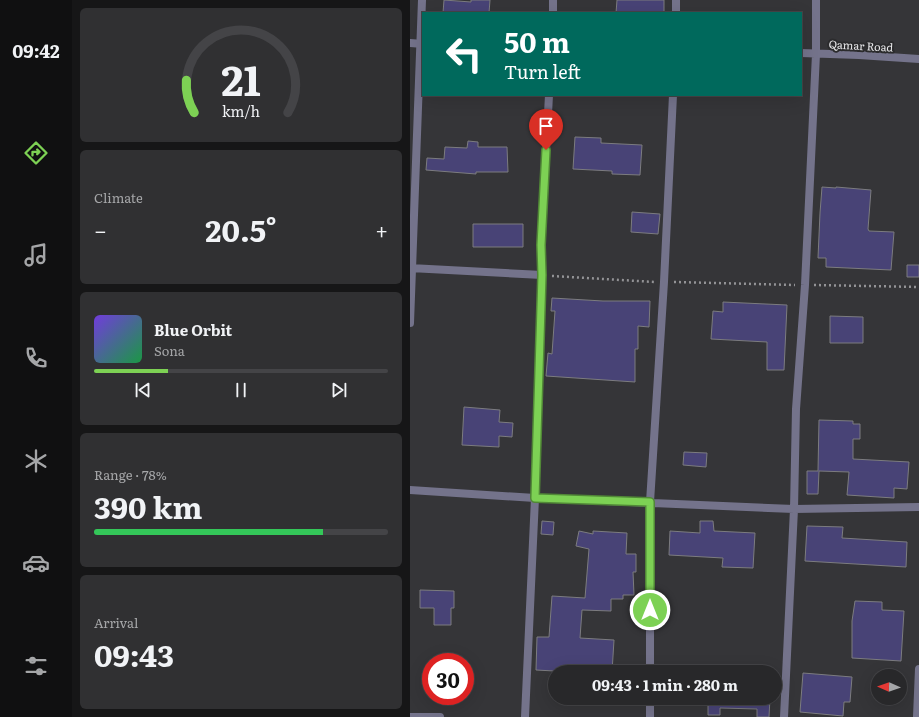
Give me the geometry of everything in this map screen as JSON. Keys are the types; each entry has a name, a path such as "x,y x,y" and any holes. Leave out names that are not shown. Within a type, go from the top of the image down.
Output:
{"street":[{"path":"410,323 422,0"},
{"path":"553,0 553,12"},
{"path":"676,0 676,12"},
{"path":"784,717 794,509 796,409 805,285 816,54 816,0"},
{"path":"410,43 421,44"},
{"name":"Qamar Road","path":"802,53 919,59"},
{"path":"525,717 535,498 542,275 541,245 549,96"},
{"path":"650,665 650,502 664,282 673,96"},
{"path":"411,268 542,275"},
{"path":"410,490 535,498 794,509 919,507"},
{"path":"917,717 919,669"},
{"path":"650,705 650,717"},
{"path":"410,717 440,717"}],"path":[{"path":"542,275 664,282 919,287"}],"building":[{"path":"444,0 471,2 471,0 490,0 489,12 443,12"},
{"path":"617,0 664,0 664,12 616,12"},
{"path":"575,137 601,138 601,143 642,145 640,175 612,174 612,171 573,169"},
{"path":"468,141 478,142 478,147 507,147 508,172 476,172 476,174 426,170 427,158 444,159 445,147 467,148"},
{"path":"822,187 871,190 868,229 869,231 894,232 891,270 826,267 826,258 818,258"},
{"path":"632,212 660,214 658,234 631,232"},
{"path":"473,224 523,224 523,247 473,247"},
{"path":"907,265 919,265 919,277 907,277"},
{"path":"552,298 603,301 650,301 649,327 638,326 638,349 635,349 635,382 546,376 548,353 552,354 555,311 551,311"},
{"path":"723,302 787,305 784,370 767,370 767,342 711,339 713,311 723,312"},
{"path":"830,316 863,317 863,343 830,343"},
{"path":"464,407 500,410 499,422 513,423 512,437 499,436 499,447 462,445"},
{"path":"819,420 853,421 853,424 860,424 860,439 853,439 853,459 909,462 907,489 894,488 894,498 847,495 849,472 819,471 818,494 807,494 807,471 818,471"},
{"path":"684,452 707,453 706,467 683,465"},
{"path":"542,521 554,522 553,535 541,534"},
{"path":"700,521 713,521 714,531 755,533 753,568 722,567 723,558 669,555 670,531 700,533"},
{"path":"807,526 843,527 842,538 907,542 906,567 805,561"},
{"path":"579,531 593,534 593,531 627,533 626,554 636,554 636,572 633,572 634,595 623,595 623,599 611,599 611,611 582,610 580,638 614,640 612,665 548,665 548,671 536,670 537,637 549,637 552,596 585,598 589,549 576,546"},
{"path":"420,590 454,591 454,608 451,608 451,625 434,625 434,608 420,608"},
{"path":"855,601 882,602 882,610 904,611 901,661 852,658 852,621"},
{"path":"803,673 852,677 850,702 844,702 843,716 800,712"},
{"path":"708,705 770,705 769,717 757,717 757,709 720,708 720,715 708,715"}],"route":[{"path":"546,150 541,245 542,275 535,498 650,502 650,610"}]}
